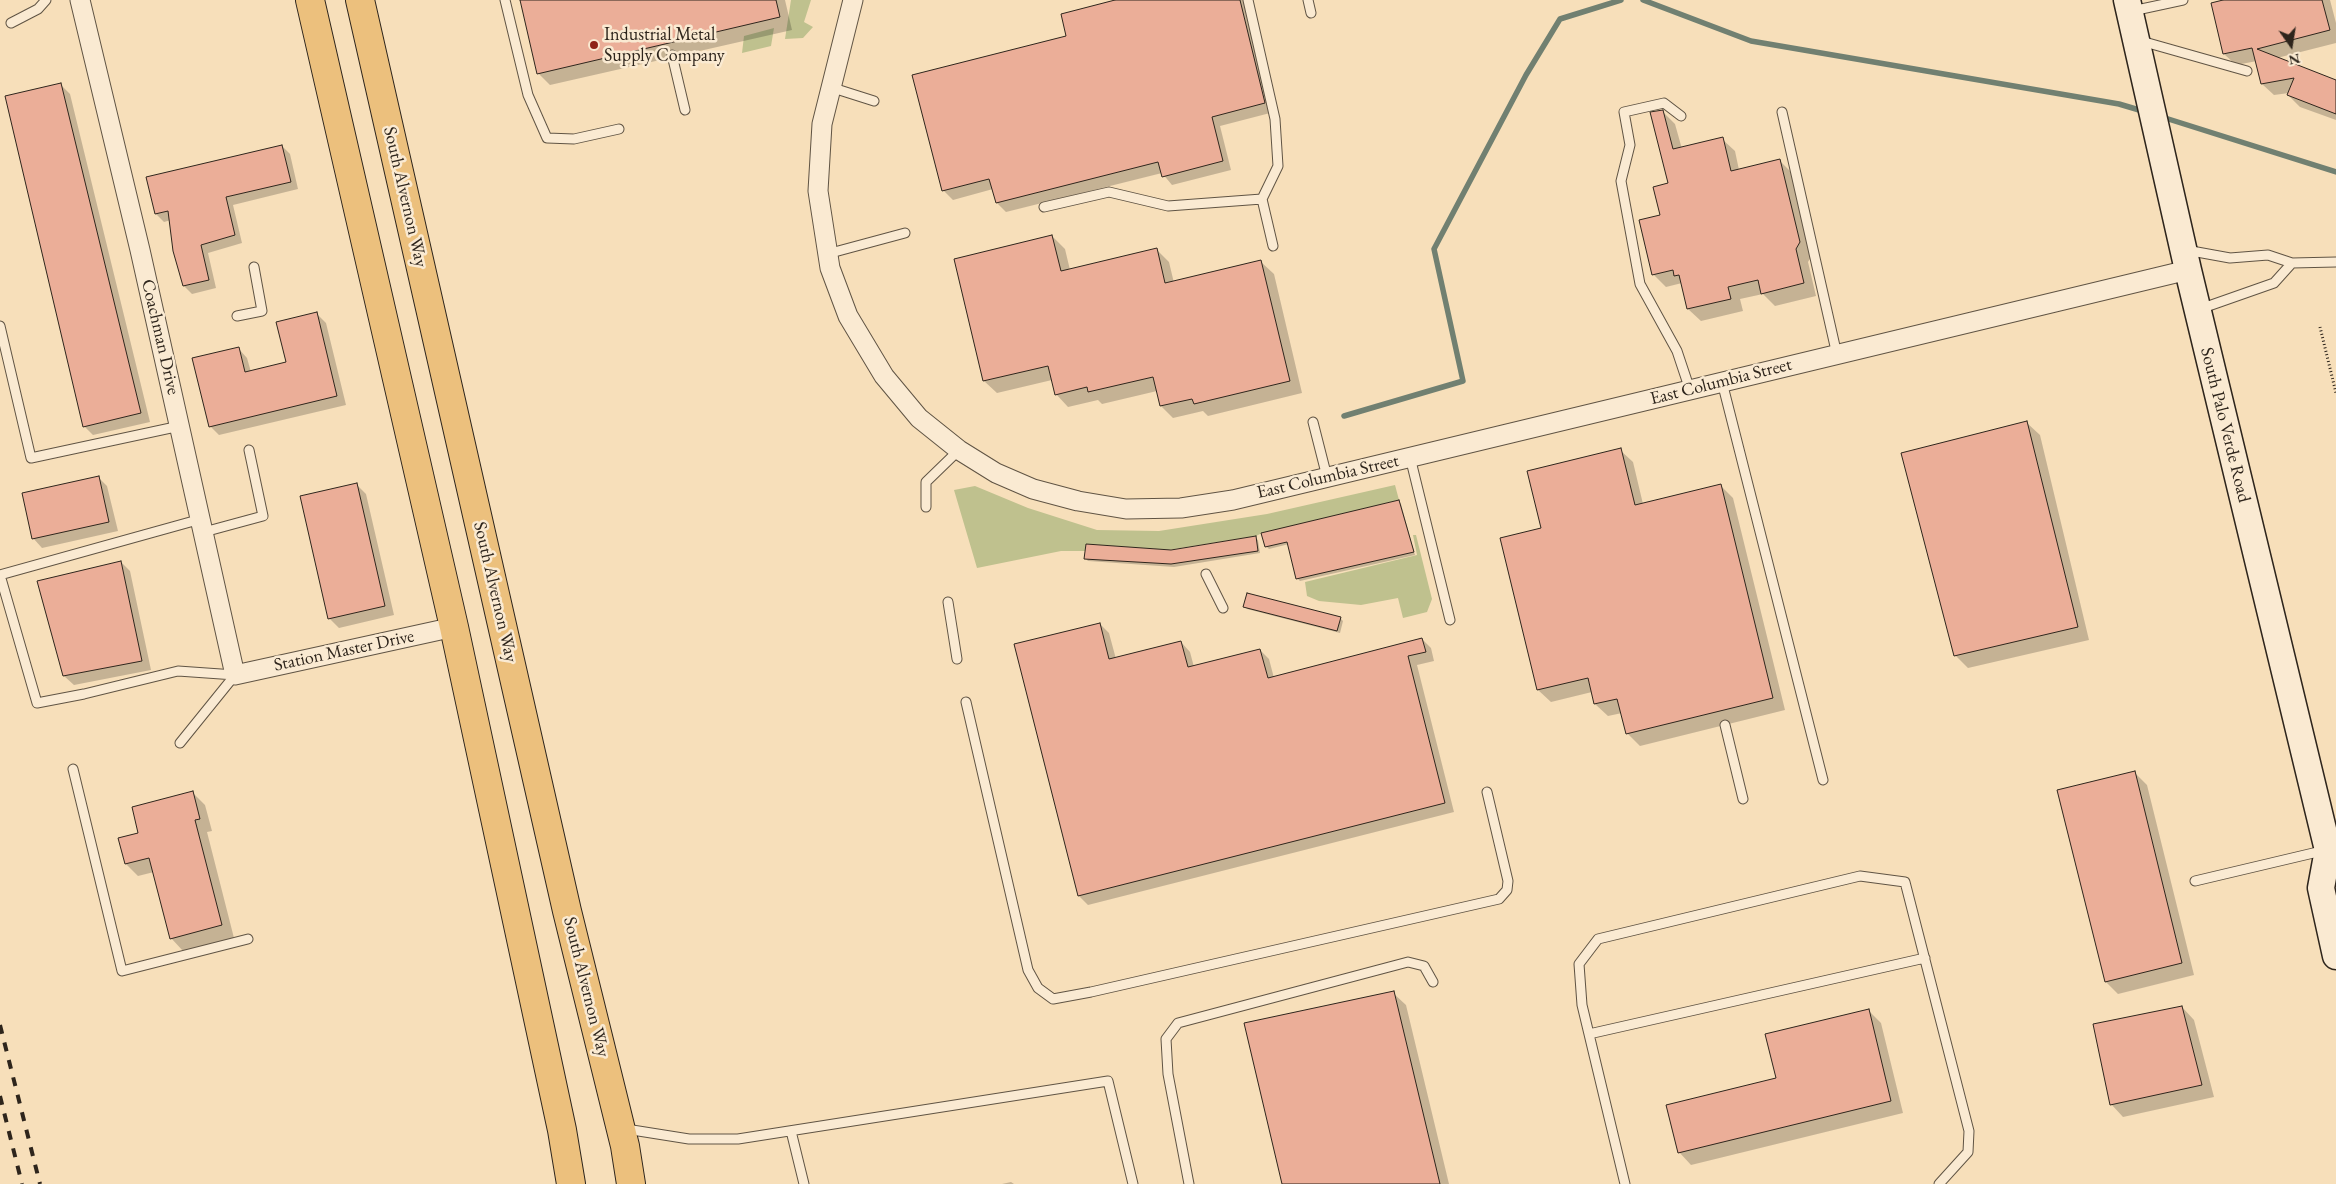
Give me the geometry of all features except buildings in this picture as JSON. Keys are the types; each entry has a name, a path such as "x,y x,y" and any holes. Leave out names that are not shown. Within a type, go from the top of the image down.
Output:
{"main road":[{"path":"310,0 454,627 562,1130 571,1184"},
{"name":"South Alvernon Way","path":"360,0 562,892 620,1128 631,1184"},
{"name":"South Palo Verde Road","path":"2128,6 2197,310 2333,853 2322,888 2336,956"}],"street":[{"name":"Coachman Drive","path":"80,0 180,426 235,675"},
{"name":"East Columbia Street","path":"854,0 822,124 818,191 830,268 848,316 884,376 919,418 959,450 996,472 1033,489 1078,501 1126,508 1181,508 1233,500 1837,354 2185,260"},
{"name":"Station Master Drive","path":"235,675 454,627"}],"lane":[{"path":"11,23 38,9 46,0"},
{"path":"505,0 528,95 546,138 574,140 619,129"},
{"path":"1248,0 1275,118 1278,166 1262,199 1273,246"},
{"path":"1308,0 1311,12"},
{"path":"2128,6 2183,0"},
{"path":"2136,40 2247,71"},
{"path":"672,55 685,110"},
{"path":"830,87 874,101"},
{"path":"1681,116 1664,103 1624,112 1630,145 1621,181 1640,284 1677,351 1690,390"},
{"path":"1782,112 1837,354"},
{"path":"1044,207 1109,192 1168,206 1262,199"},
{"path":"827,254 905,233"},
{"path":"2185,260 2268,255 2292,263 2336,262"},
{"path":"2197,310 2274,283 2292,263"},
{"path":"237,316 262,311 254,267"},
{"path":"0,326 31,458 180,426"},
{"path":"1722,382 1823,780"},
{"path":"1313,422 1327,477"},
{"path":"235,675 178,671 84,694 37,703 0,575 202,526 263,516 249,450"},
{"path":"926,507 926,482 959,450"},
{"path":"1410,457 1450,620"},
{"path":"1206,574 1223,608"},
{"path":"948,602 957,658"},
{"path":"180,743 235,675"},
{"path":"966,702 1028,970 1038,988 1053,999 1101,990 1499,899 1508,890 1508,881 1487,792"},
{"path":"1725,725 1743,799"},
{"path":"73,769 122,970 248,939"},
{"path":"2195,881 2333,853"},
{"path":"1625,1184 1582,1005 1580,964 1598,939 1860,876 1905,882 1925,958 1969,1131 1968,1152 1939,1184"},
{"path":"1589,1034 1925,958"},
{"path":"1189,1184 1168,1074 1166,1039 1178,1023 1408,962 1424,966 1433,982"},
{"path":"620,1128 689,1140 738,1139 1108,1081 1133,1184"},
{"path":"791,1131 804,1184"}],"path":[{"path":"2320,327 2336,393"}],"green space":[{"path":"791,0 811,0 804,22 813,27 803,38 785,39"},
{"path":"774,28 771,46 742,53 744,36"},
{"path":"1395,485 1399,500 1256,536 1168,550 1086,544 1085,551 1061,551 977,568 954,490 975,486 1028,508 1097,530 1159,531 1267,514"},
{"path":"1413,535 1416,535 1432,599 1427,612 1403,618 1398,598 1361,605 1319,601 1307,596 1305,582 1417,555"}],"waterway":[{"path":"1344,416 1463,381 1434,249 1526,75 1560,19 1621,0"},
{"path":"1643,0 1751,41 2119,104 2146,112"},
{"path":"2162,117 2336,172"}],"railway":[{"path":"0,1025 40,1184"},
{"path":"0,1096 22,1184"}],"place":[{"name":"Industrial Metal Supply Company","path":"594,45"}]}
